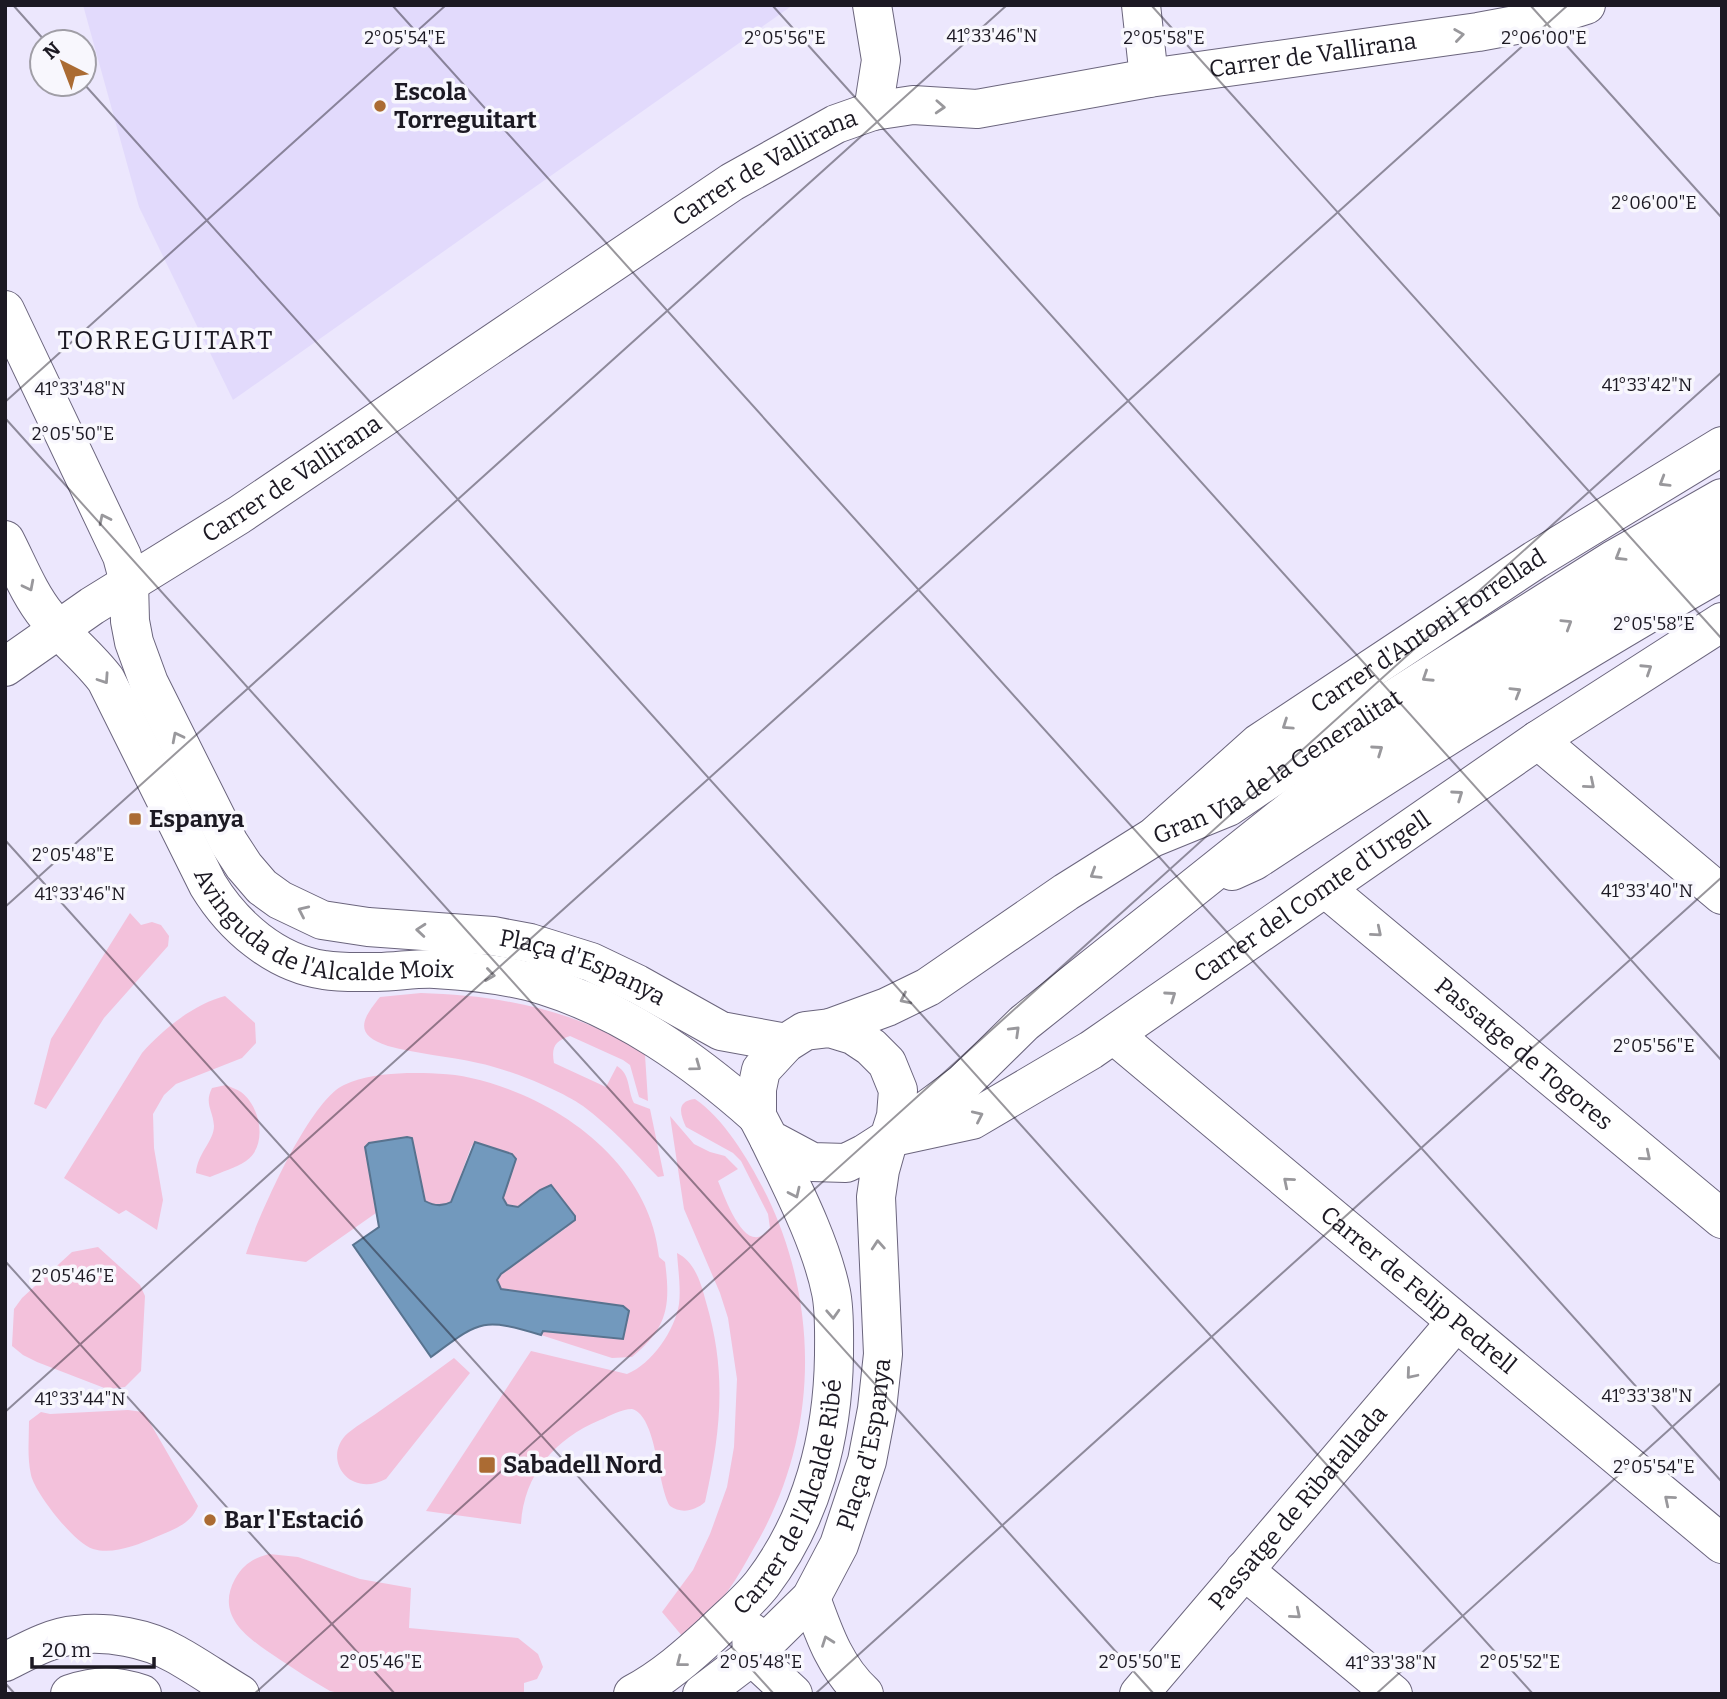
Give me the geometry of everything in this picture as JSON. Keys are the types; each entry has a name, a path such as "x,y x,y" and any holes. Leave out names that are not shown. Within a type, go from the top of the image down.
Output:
{"street":[{"path":"872,5 881,60 873,110"},
{"path":"1141,5 1149,78"},
{"name":"Carrer de Vallirana","path":"5,667 129,582 239,515 732,182 836,124 873,110 913,105 977,109 1149,78 1478,32 1529,13 1586,5"},
{"name":"Avinguda de l'Alcalde Moix","path":"5,310 122,556 129,582 130,621 134,642 149,683 220,825 244,866 262,887 300,911 322,920 368,927"},
{"name":"Carrer d'Antoni Forrellad","path":"1153,838 1259,743 1535,560 1722,446"},
{"name":"Gran Via de la Generalitat","path":"830,1028 887,1007 928,987 1066,892 1153,838 1228,807 1464,654 1613,561 1722,498"},
{"name":"Gran Via de la Generalitat","path":"889,1138 963,1083 1024,1023 1296,806 1501,666 1621,590 1722,533"},
{"name":"Avinguda de l'Alcalde Moix","path":"5,540 36,600 106,680 208,885 218,901 247,933 287,959 324,970 376,972 433,969 496,975 590,1002 641,1030 721,1084 763,1128 799,1202 817,1248"},
{"path":"1186,893 1254,861 1472,719 1602,639 1722,571"},
{"name":"Carrer del Comte d'Urgell","path":"889,1138 972,1120 1114,1035 1538,740 1722,621"},
{"path":"1538,740 1722,895"},
{"name":"Passatge de Togores","path":"1325,888 1722,1219"},
{"name":"Plaça d'Espanya","path":"368,927 493,936 530,943 591,962 638,984 721,1031 786,1043"},
{"path":"830,1028 805,1031 786,1043 761,1070 757,1089 763,1128 812,1162 846,1163 889,1138"},
{"name":"Plaça d'Espanya","path":"702,1694 752,1657 811,1598 839,1545 867,1461 877,1409 883,1354 876,1197 896,1116 898,1090 887,1063 871,1047 853,1035 830,1028"},
{"name":"Carrer de Felip Pedrell","path":"1114,1035 1722,1544"},
{"name":"Carrer de l'Alcalde Ribé","path":"633,1694 650,1685 688,1656 761,1585 802,1517 826,1438 834,1377 832,1292 817,1248"},
{"name":"Passatge de Ribatallada","path":"1139,1694 1455,1322"},
{"path":"1244,1570 1392,1694"},
{"path":"761,1585 752,1613 752,1657 793,1694"},
{"path":"811,1598 832,1653 849,1680 864,1694"},
{"path":"5,1661 35,1647 75,1634 117,1635 140,1640 173,1653 240,1694"},
{"path":"70,1694 92,1686 123,1687 142,1694"}],"shaded area":[{"name":"Escola Torreguitart","path":"83,5 793,5 233,400 139,207 98,59 98,28 89,28"},
{"path":"130,913 141,925 152,922 161,925 169,936 168,946 104,1018 46,1109 34,1104 51,1039"},
{"path":"421,993 479,997 538,1008 593,1027 620,1039 645,1055 648,1101 639,1097 630,1065 623,1060 570,1036 555,1045 553,1053 554,1063 606,1087 617,1066 621,1070 627,1078 634,1103 650,1109 664,1176 658,1177 603,1122 560,1093 504,1070 388,1046 369,1037 365,1031 365,1019 380,997"},
{"path":"225,996 255,1023 256,1043 242,1058 176,1084 164,1095 153,1114 154,1148 163,1200 157,1230 126,1210 119,1214 64,1178 142,1053 180,1018"},
{"path":"407,1073 447,1074 503,1087 566,1118 594,1139 618,1164 638,1192 652,1223 659,1257 665,1262 667,1278 664,1316 653,1336 632,1357 612,1358 541,1335 542,1331 623,1339 629,1311 623,1306 501,1289 497,1280 501,1274 566,1228 540,1190 518,1207 507,1205 503,1199 505,1192 475,1142 451,1202 441,1205 425,1202 423,1194 365,1147 376,1213 306,1262 246,1254 261,1214 286,1162 330,1095 358,1079"},
{"path":"226,1085 241,1092 248,1099 257,1116 259,1137 253,1154 246,1161 210,1177 196,1173 197,1166 213,1132 209,1098 212,1088"},
{"path":"695,1099 717,1118 745,1157 767,1196 785,1239 797,1283 804,1328 805,1373 801,1418 791,1462 776,1505 739,1574 721,1600 683,1637 662,1612 693,1570 727,1487 734,1447 737,1379 728,1318 684,1209 670,1116 694,1144 725,1156 738,1169 718,1181 731,1212 745,1232 753,1237 761,1236 770,1228 768,1214 741,1161 733,1153 686,1127 681,1113 682,1105"},
{"path":"98,1247 140,1285 145,1296 141,1371 125,1387 107,1389 37,1362 12,1346 14,1309 22,1298 72,1252"},
{"path":"677,1253 693,1267 699,1281 713,1328 717,1353 718,1426 705,1502 688,1510 670,1506 647,1424 640,1414 632,1409 616,1413 584,1428 556,1448 535,1474 528,1489 521,1524 426,1511 531,1351 627,1374 653,1354 667,1335 677,1314 680,1285"},
{"path":"454,1358 470,1373 386,1479 372,1484 360,1484 350,1480 338,1463 337,1453 340,1443 348,1433"},
{"path":"128,1410 143,1412 198,1506 181,1526 169,1532 133,1546 101,1551 85,1545 66,1528 47,1505 34,1483 29,1462 29,1421 41,1412 50,1414"},
{"path":"269,1554 298,1557 360,1579 411,1588 409,1628 518,1638 538,1654 543,1667 537,1679 524,1683 524,1694 343,1694 330,1691 257,1644 247,1636 232,1616 229,1605 235,1579 249,1563"}],"water":[{"path":"412,1138 425,1201 432,1204 451,1202 475,1142 512,1154 516,1159 503,1198 507,1205 518,1207 551,1185 575,1216 575,1220 501,1274 497,1280 501,1289 623,1306 629,1311 623,1339 543,1331 541,1335 505,1326 482,1326 460,1336 431,1357 353,1245 379,1227 365,1147 369,1143"}],"place":[{"name":"Escola Torreguitart","path":"380,106"},
{"name":"Espanya","path":"135,819"},
{"name":"Sabadell Nord","path":"487,1465"},
{"name":"Bar l'Estació","path":"210,1520"}],"district":[{"name":"TORREGUITART","path":"166,340"}]}
